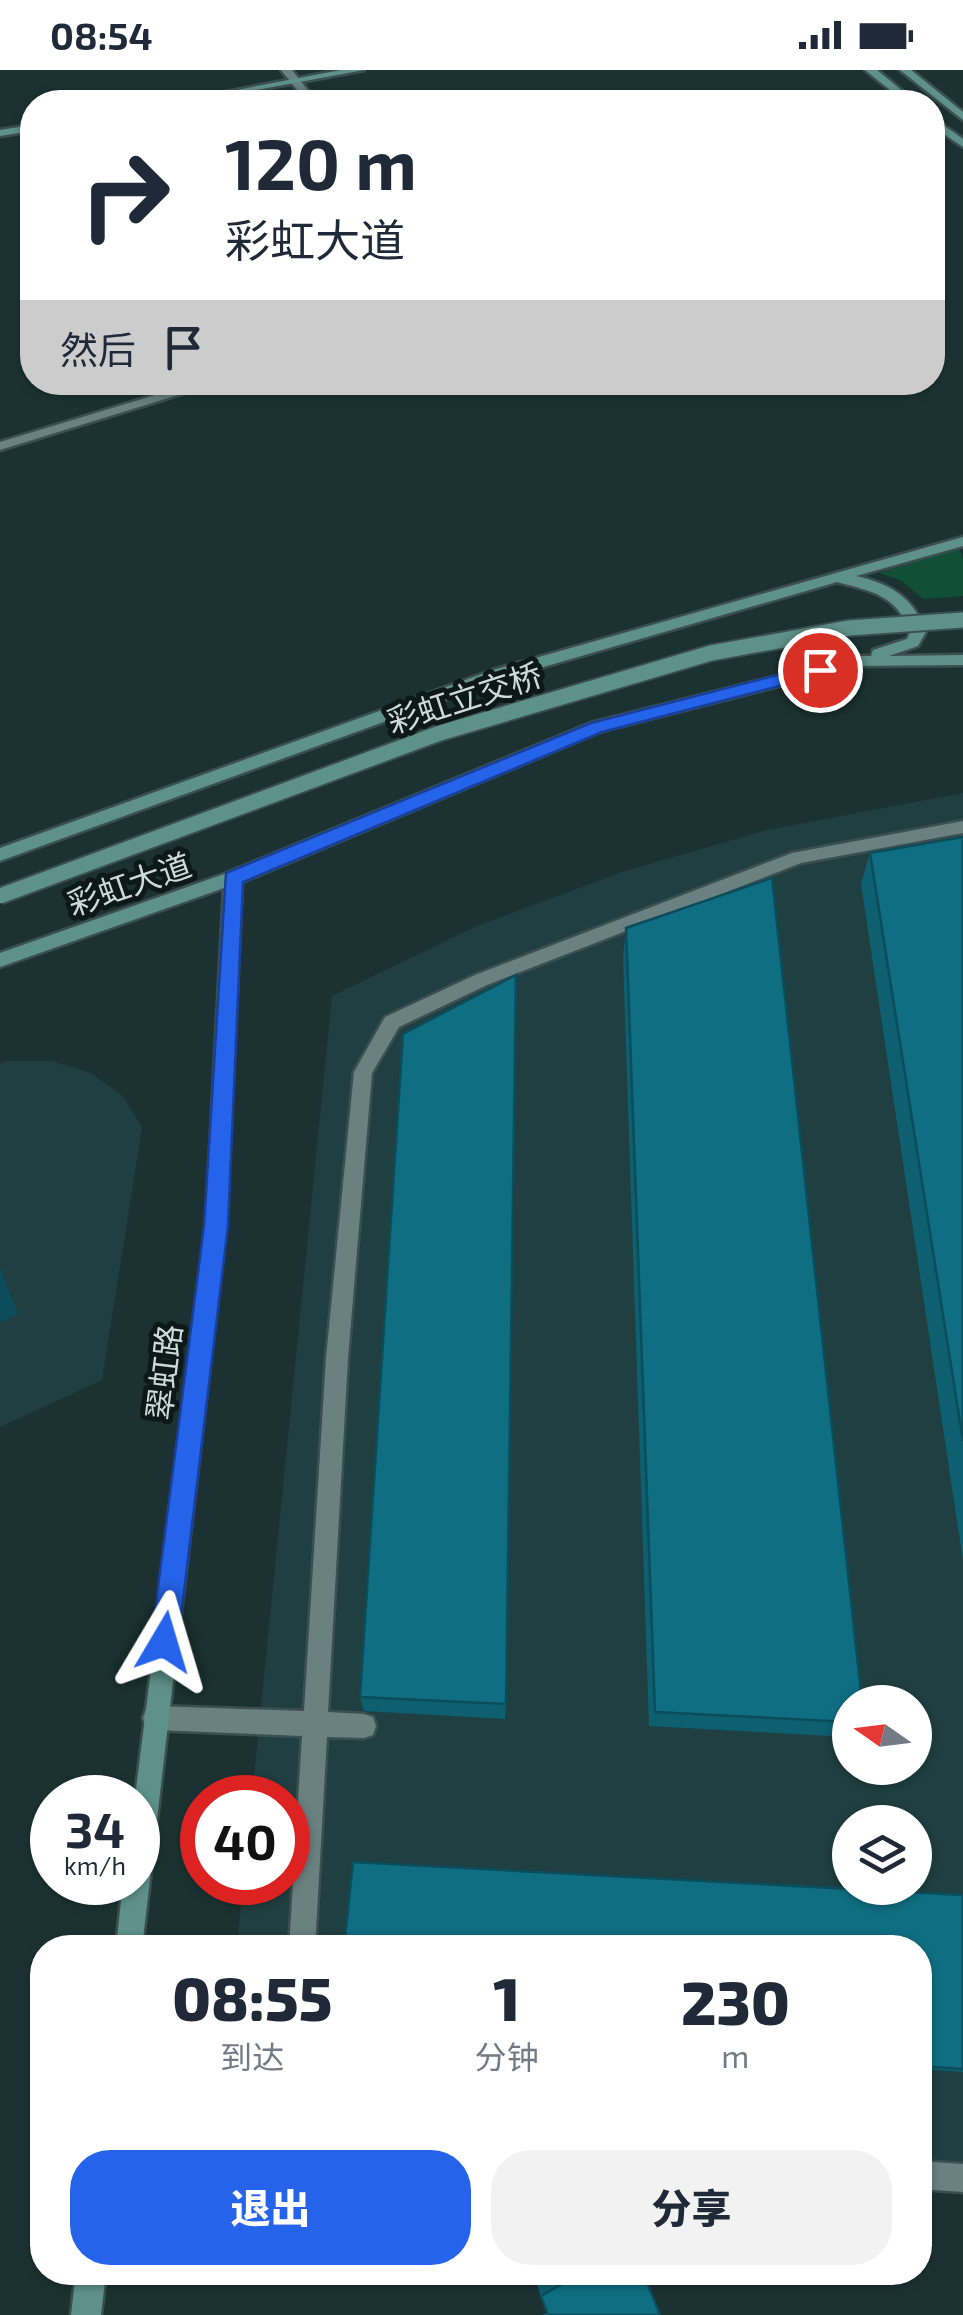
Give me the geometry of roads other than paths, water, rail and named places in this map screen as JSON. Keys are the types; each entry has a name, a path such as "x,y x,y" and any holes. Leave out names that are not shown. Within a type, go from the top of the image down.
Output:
{"main road":[{"path":"249,90 359,70"},
{"path":"870,70 895,90"},
{"path":"905,70 930,90"},
{"path":"0,854 499,674 963,541"},
{"path":"834,578 897,592 913,614 918,632 913,642 857,661"},
{"name":"彩虹立交桥","path":"0,896 440,733 711,654 849,628 963,620"},
{"name":"彩虹大道","path":"0,960 233,878 597,727 857,661 963,660"},
{"name":"翠虹路","path":"149,1775 216,1226 233,878"},
{"path":"130,1935 134,1905"},
{"path":"86,2315 89,2285"}],"street":[{"path":"286,70 302,90"},
{"path":"0,446 171,395"},
{"path":"303,1935 337,1358 363,1072 392,1022 482,980 798,857 963,828"},
{"path":"155,1718 364,1726"},
{"path":"932,2175 963,2178"}]}
